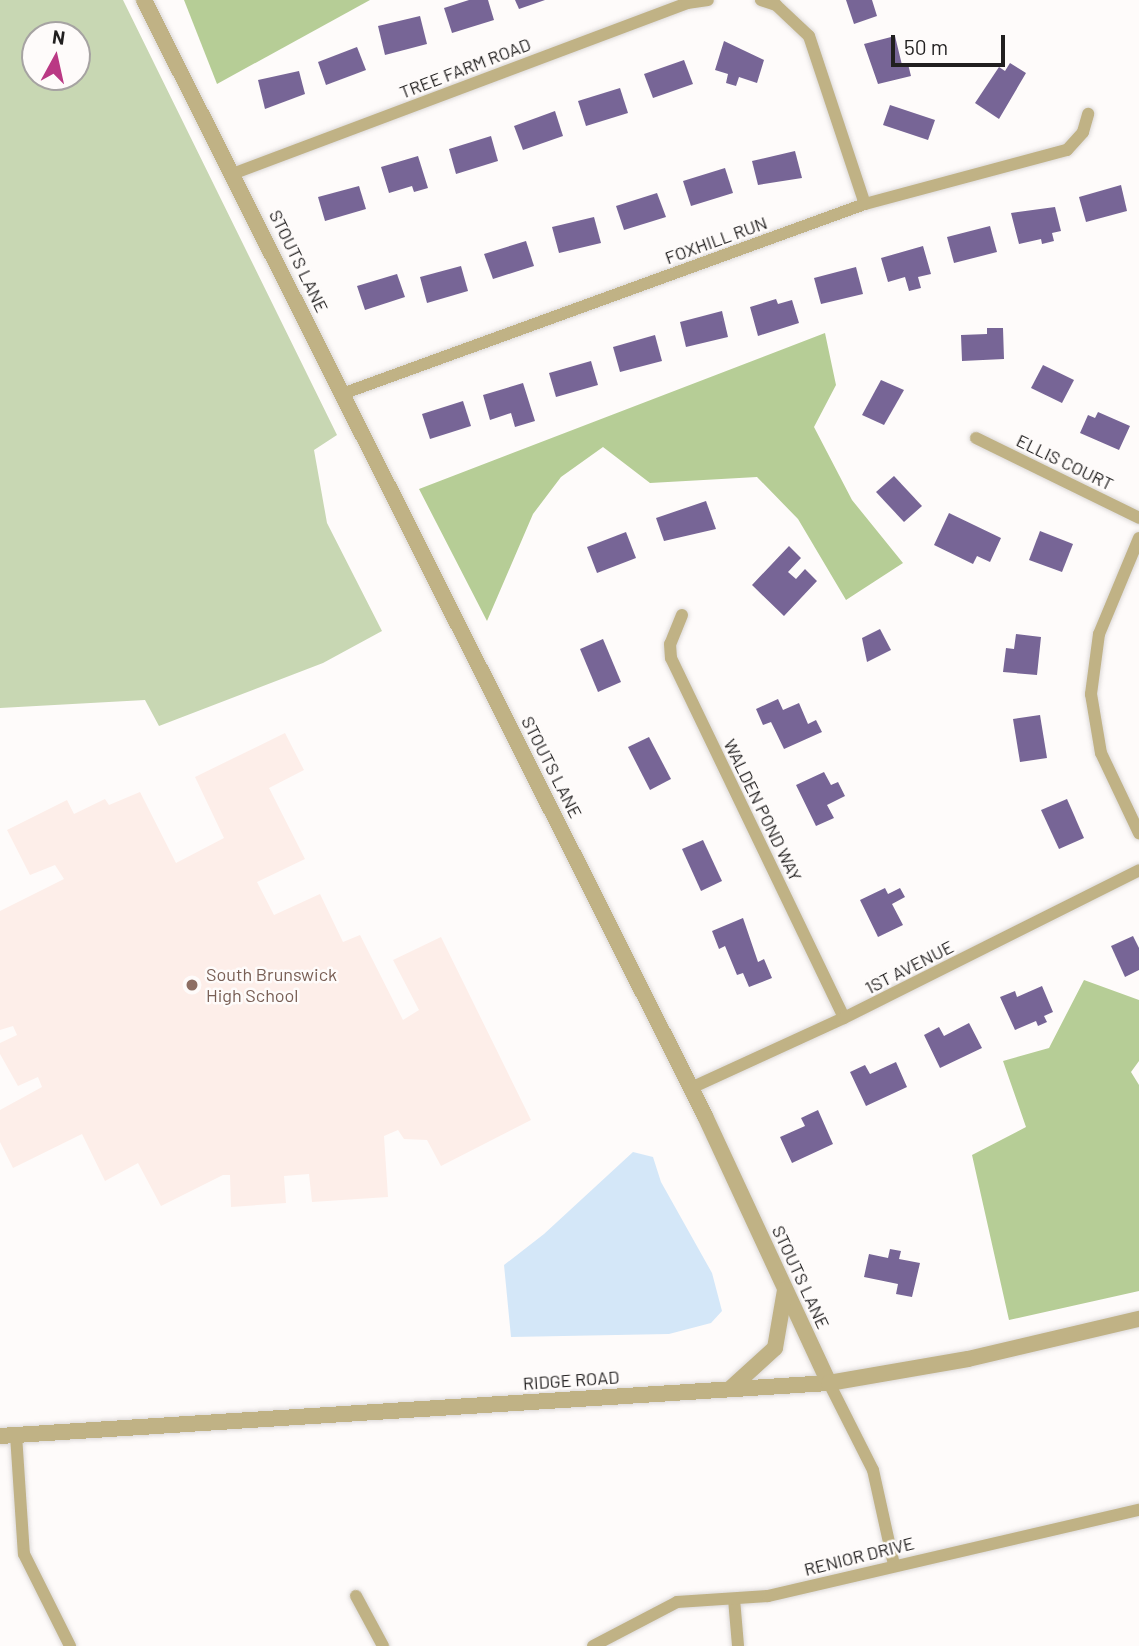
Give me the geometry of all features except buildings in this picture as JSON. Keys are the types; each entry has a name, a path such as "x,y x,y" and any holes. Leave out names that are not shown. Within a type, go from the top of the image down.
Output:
{"street":[{"name":"STOUTS LANE","path":"144,0 235,173 342,394 691,1088 829,1383 873,1470 894,1564"},
{"name":"TREE FARM ROAD","path":"235,173 687,3 708,0"},
{"path":"761,0 776,5 808,36 864,204"},
{"name":"FOXHILL RUN","path":"342,394 864,204 1067,150 1083,132 1088,114"},
{"name":"ELLIS COURT","path":"976,438 1139,518"},
{"path":"1139,538 1099,634 1091,694 1101,753 1139,833"},
{"name":"WALDEN POND WAY","path":"682,615 670,644 671,658 844,1018"},
{"name":"1ST AVENUE","path":"691,1088 844,1018 1139,870"},
{"path":"730,1390 775,1348 785,1287"},
{"name":"RIDGE ROAD","path":"8,1436 829,1383 968,1359 1139,1319"},
{"path":"8,1436 24,1554 70,1646"},
{"name":"RENIOR DRIVE","path":"593,1646 677,1602 768,1596 894,1564 1139,1510"},
{"path":"356,1596 383,1646"},
{"path":"734,1598 738,1646"}],"shaded area":[{"name":"South Brunswick High School","path":"285,733 304,770 269,788 305,859 257,882 274,915 320,894 343,942 360,935 403,1020 419,1010 393,960 441,937 531,1120 441,1166 427,1140 404,1139 398,1130 384,1136 388,1197 312,1202 309,1174 284,1176 286,1203 231,1207 230,1175 223,1175 161,1206 138,1163 105,1181 82,1134 13,1168 0,1142 0,1110 42,1087 38,1077 18,1086 0,1054 0,1043 17,1035 13,1026 0,1030 0,911 64,879 55,865 30,875 7,830 67,800 74,814 105,799 109,805 140,792 176,863 224,838 195,777"}],"green space":[{"path":"0,0 123,0 337,435 314,450 327,523 382,631 323,663 159,726 145,700 0,708"},
{"path":"184,0 370,0 217,84"},
{"path":"825,333 836,385 814,427 852,500 903,563 846,600 798,519 757,477 650,483 603,447 561,477 533,514 487,621 419,489"},
{"path":"1084,980 1139,1000 1139,1061 1131,1072 1139,1085 1139,1291 1009,1320 972,1155 1026,1127 1003,1061 1049,1048"}],"water":[{"path":"633,1152 653,1157 661,1182 712,1273 722,1311 711,1323 669,1334 511,1337 504,1265 544,1234"}],"place":[{"name":"South Brunswick High School","path":"192,985"}]}
